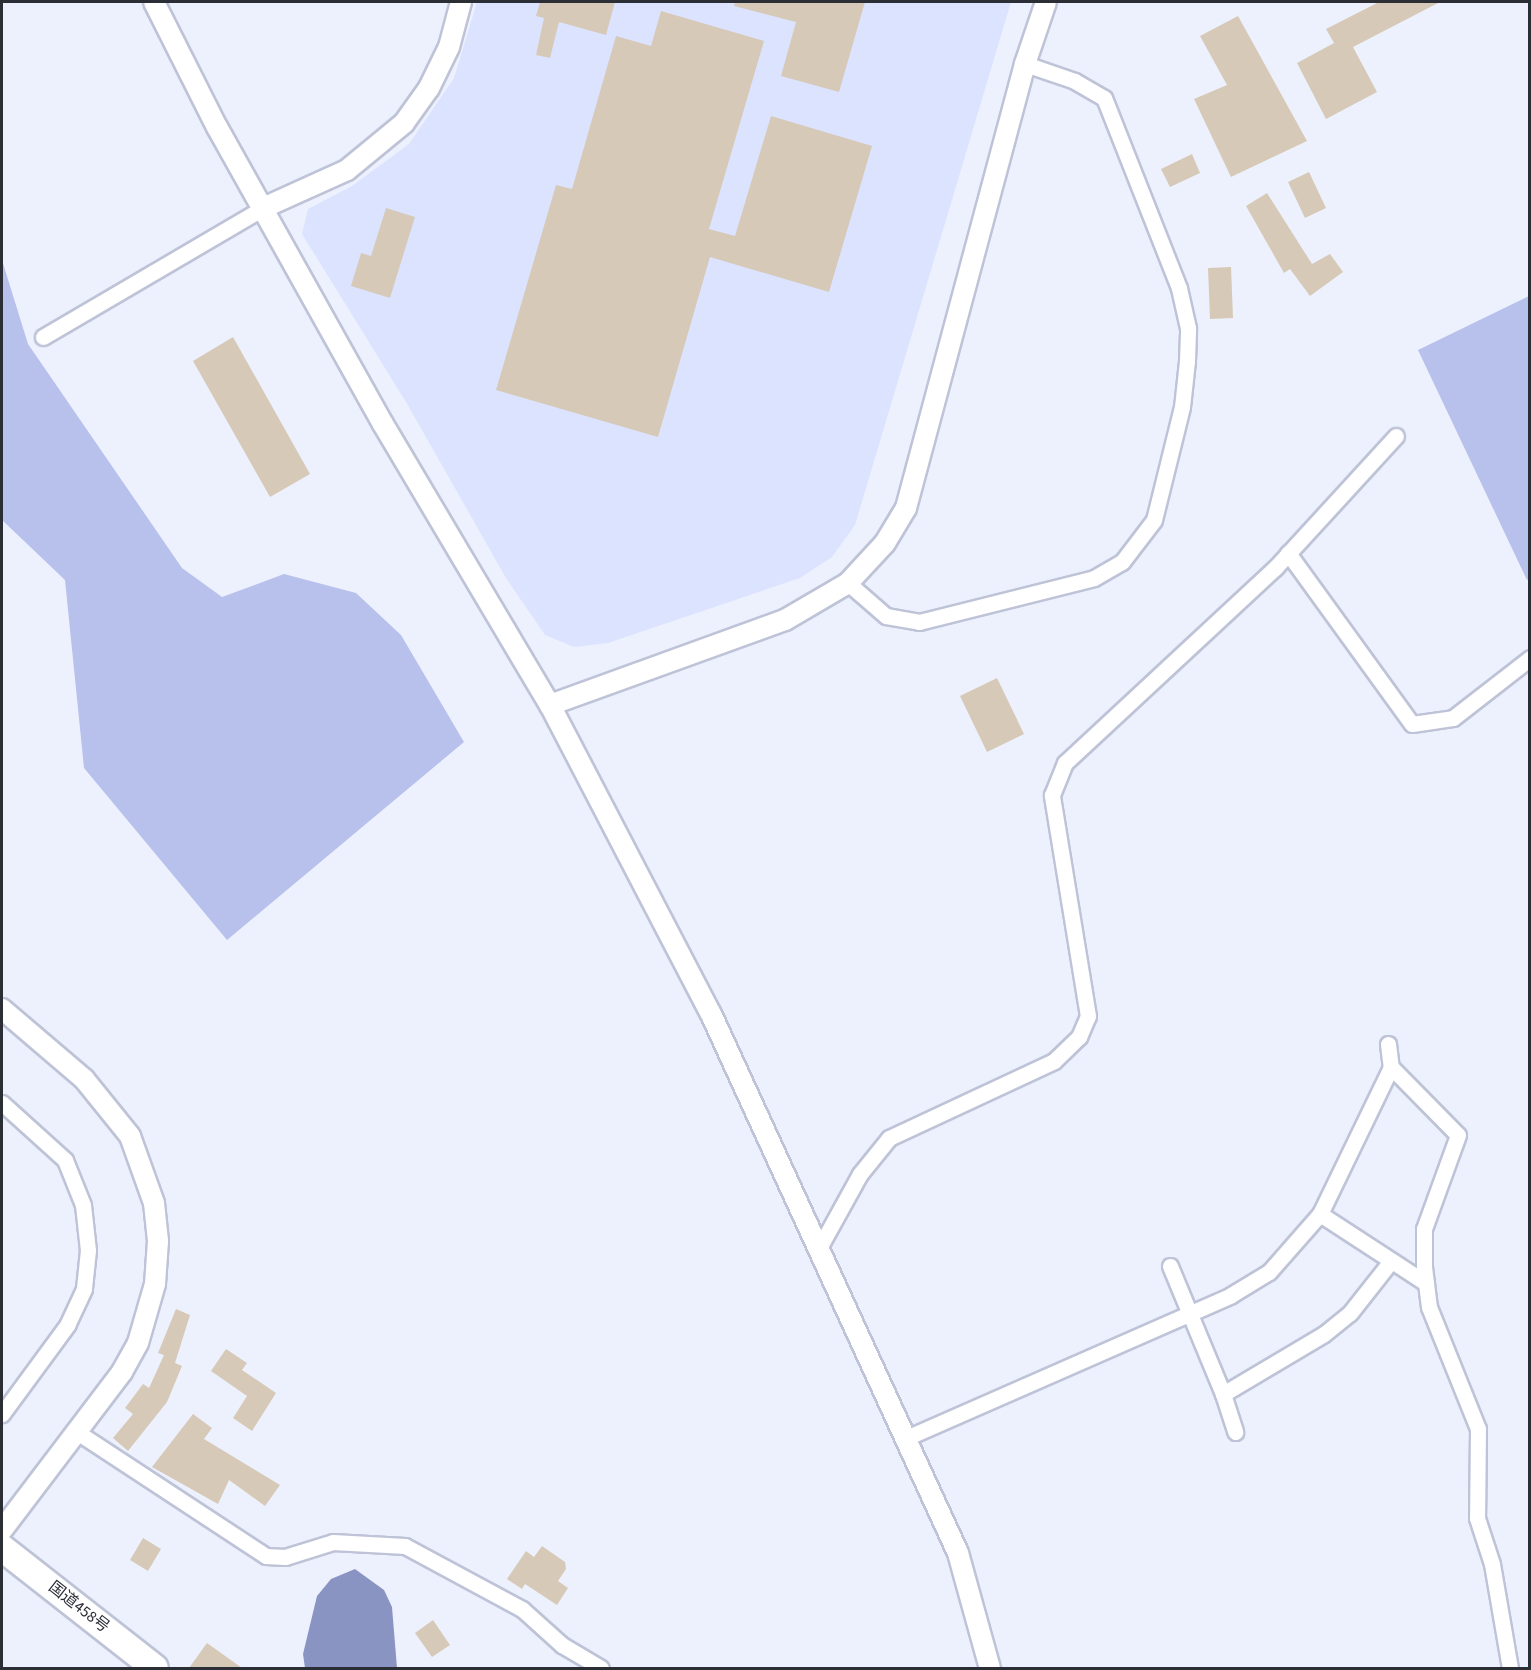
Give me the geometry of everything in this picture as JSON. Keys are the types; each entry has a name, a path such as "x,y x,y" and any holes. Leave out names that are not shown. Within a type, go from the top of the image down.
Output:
{"highway":[{"name":"国道458号","path":"2,1548 155,1668"}],"street":[{"path":"154,2 263,208 383,424 550,705 711,1014 958,1553 990,1668"},
{"path":"43,337 263,208 346,170 404,123 429,88 449,47 461,2"},
{"path":"550,705 785,620 848,583 885,543 906,508 1025,64 1046,2"},
{"path":"848,583 886,616 919,622 1094,578 1122,562 1154,520 1173,451 1186,372 1188,328 1179,288 1104,98 1075,81 1025,64"},
{"path":"818,1250 860,1174 889,1138 1054,1060 1079,1037 1088,1016 1052,795 1065,763 1288,553 1396,436"},
{"path":"1288,553 1412,724 1453,718 1530,658"},
{"path":"2,1009 109,1107 144,1167 154,1203 158,1240 149,1313 122,1372 2,1530"},
{"path":"906,1438 1191,1313 1269,1272 1320,1214 1391,1066 1388,1044"},
{"path":"1391,1066 1458,1135 1424,1228 1426,1283 1429,1307 1478,1429 1477,1518 1492,1564 1510,1668"},
{"path":"2,1103 65,1160 83,1205 88,1250 84,1289 68,1324 2,1414"},
{"path":"1320,1214 1426,1283"},
{"path":"1223,1394 1285,1361 1324,1334 1350,1312 1391,1261"},
{"path":"1170,1266 1223,1394 1235,1432"},
{"path":"77,1432 266,1556 285,1557 333,1542 405,1546 522,1609 562,1645 601,1668"}],"shaded area":[{"path":"477,2 1011,2 855,525 832,557 800,578 608,643 574,647 545,635 506,578 406,402 302,234 308,209 352,186 409,144 454,78"},
{"path":"2,260 28,344 182,568 222,597 284,574 356,593 401,635 464,742 227,940 84,768 65,580 2,520"},
{"path":"1529,296 1530,578 1527,580 1418,350"},
{"path":"355,1569 384,1590 392,1607 397,1668 305,1668 303,1654 317,1596 331,1579"}],"building":[{"path":"540,2 615,2 606,35 559,22 550,58 536,55 544,18 536,16"},
{"path":"735,2 865,2 839,92 781,76 796,22 734,6"},
{"path":"1379,2 1440,2 1353,47 1377,92 1326,119 1297,63 1334,43 1326,29"},
{"path":"661,11 764,41 709,229 735,236 771,116 872,146 829,292 710,257 658,437 496,390 556,185 572,189 616,36 651,46"},
{"path":"1238,16 1307,141 1231,177 1194,99 1227,85 1200,36"},
{"path":"1192,154 1200,173 1170,187 1161,169"},
{"path":"1309,172 1326,208 1305,218 1288,182"},
{"path":"1267,193 1312,264 1330,254 1343,272 1310,296 1290,269 1284,273 1246,206"},
{"path":"386,208 415,217 390,298 351,286 361,253 371,256"},
{"path":"1231,267 1233,318 1210,319 1208,268"},
{"path":"233,337 310,474 270,497 193,361"},
{"path":"997,678 1024,734 987,752 960,696"},
{"path":"176,1309 190,1315 175,1363 182,1366 167,1402 128,1451 113,1438 133,1414 125,1408 143,1384 149,1388 164,1355 158,1353"},
{"path":"226,1349 247,1363 242,1370 276,1393 252,1431 233,1418 247,1396 211,1371"},
{"path":"193,1414 212,1428 204,1439 280,1485 265,1506 229,1480 218,1504 152,1467"},
{"path":"143,1538 161,1549 148,1571 130,1560"},
{"path":"542,1546 565,1562 566,1569 558,1581 568,1588 557,1605 525,1584 522,1589 507,1579 526,1551 534,1557"},
{"path":"433,1620 450,1645 432,1657 415,1633"},
{"path":"207,1643 242,1668 189,1668"}]}
